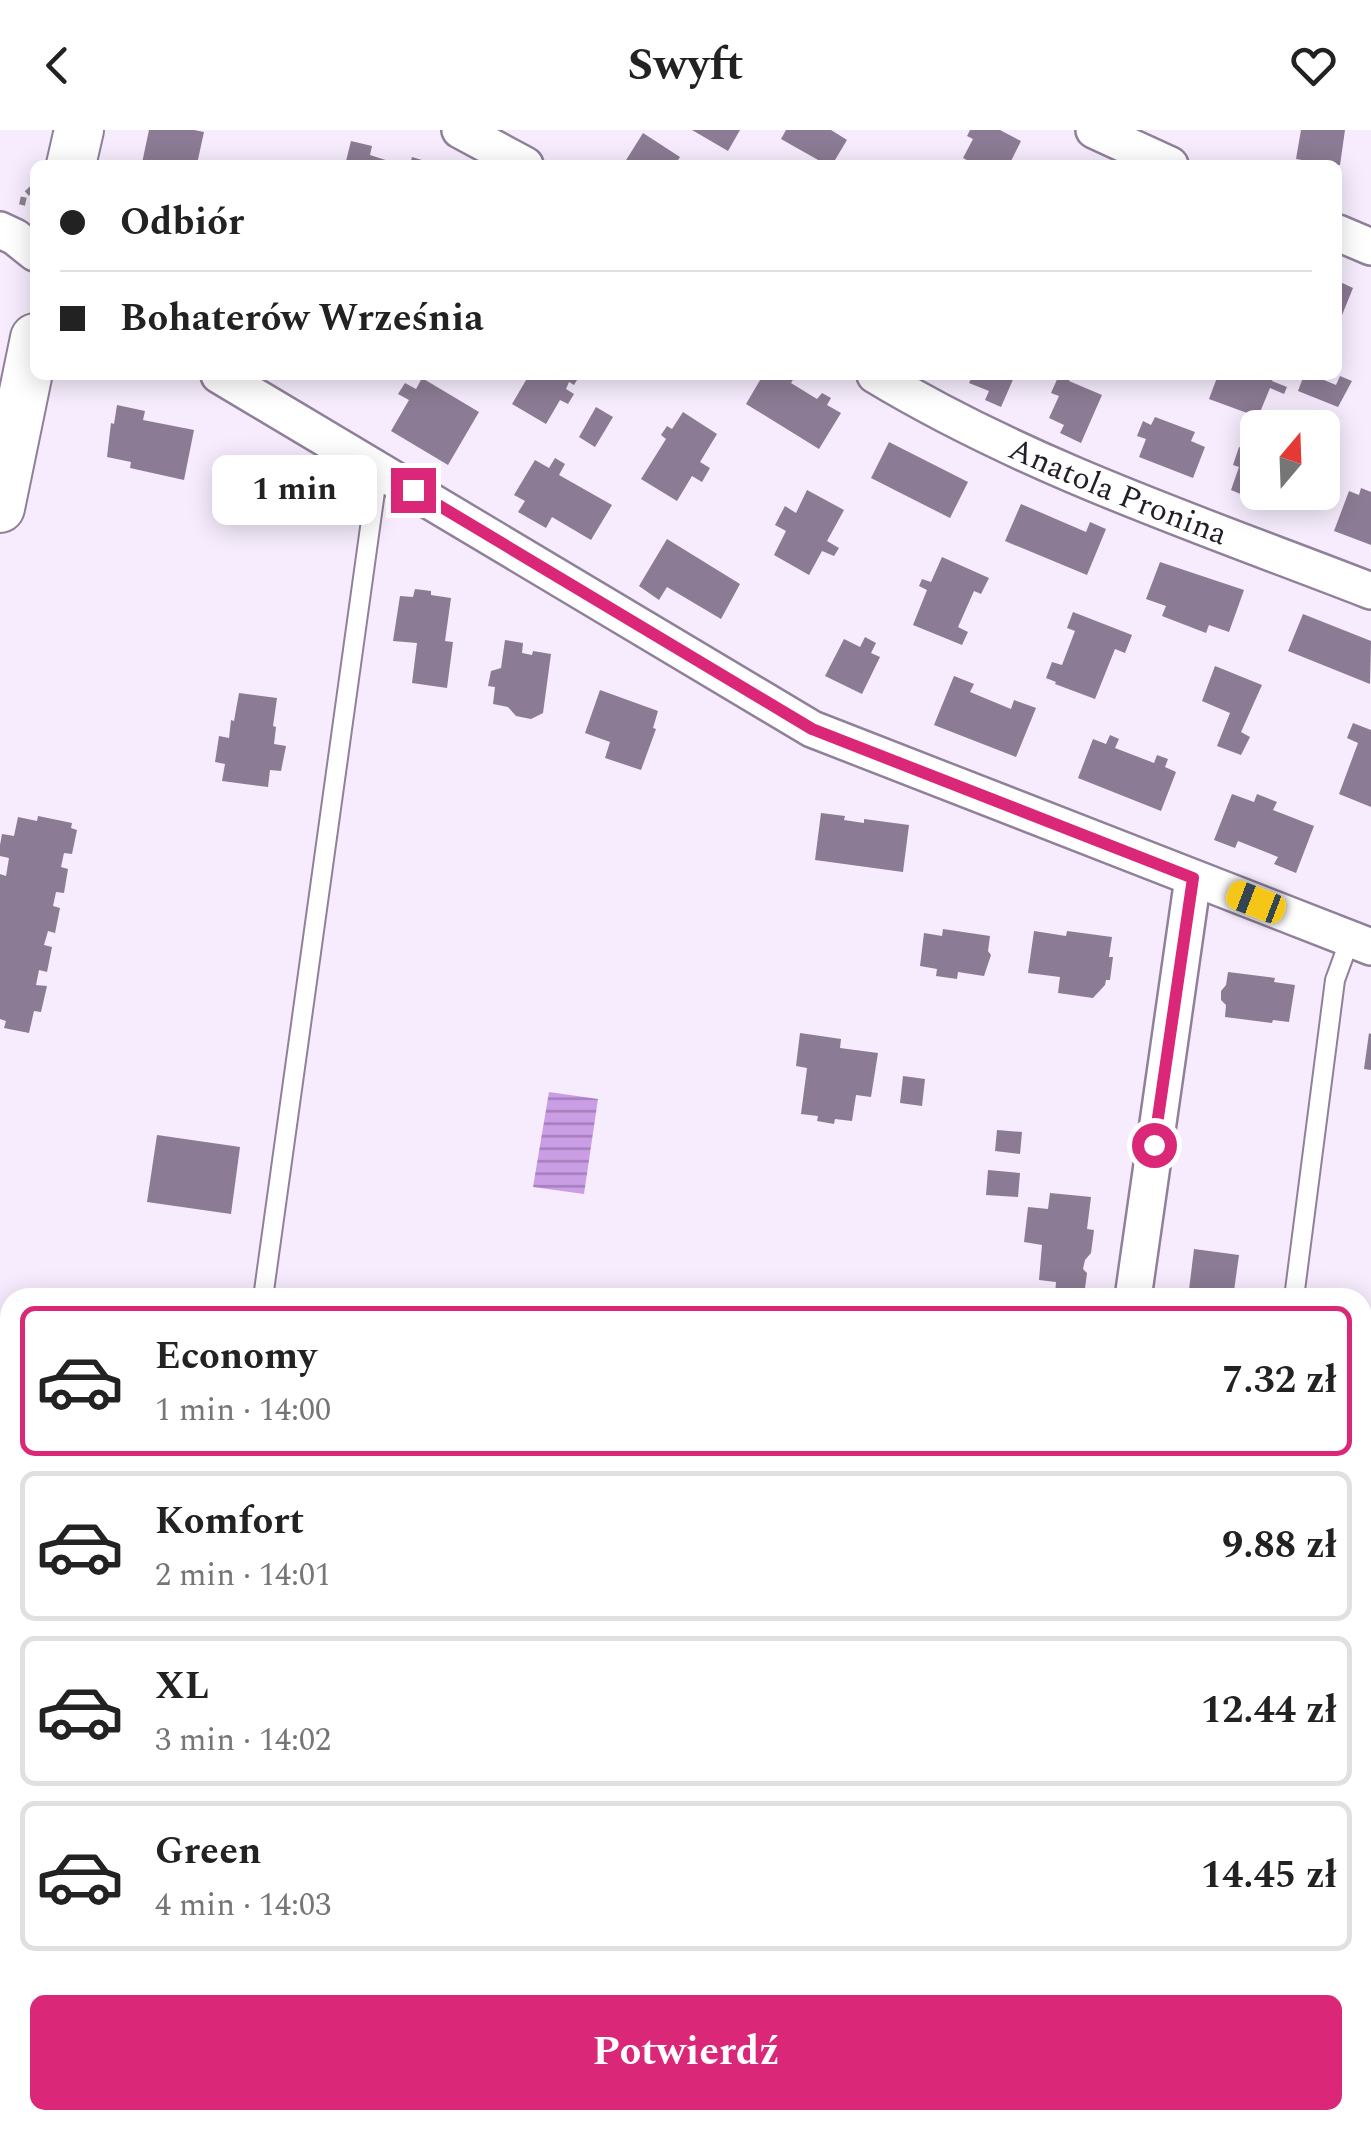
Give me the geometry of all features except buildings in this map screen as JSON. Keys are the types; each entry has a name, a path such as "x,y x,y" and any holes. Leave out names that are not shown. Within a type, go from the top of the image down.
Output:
{"street":[{"path":"72,160 79,130"},
{"path":"460,130 516,160"},
{"path":"1094,130 1159,160"},
{"path":"0,230 30,249"},
{"path":"1342,235 1371,246"},
{"path":"0,508 30,362"},
{"path":"228,380 812,729 1361,943"},
{"name":"Anatola Pronina","path":"883,380 1044,462 1371,591"},
{"path":"1133,1288 1193,878"}],"lane":[{"path":"264,1288 378,470"},
{"path":"1295,1288 1336,980 1361,943"}],"path":[{"path":"24,196 30,191"}],"shaded area":[{"path":"549,1092 598,1099 584,1194 533,1187"}],"route":[{"path":"413,490 812,729 1193,878 1154,1145"}]}
